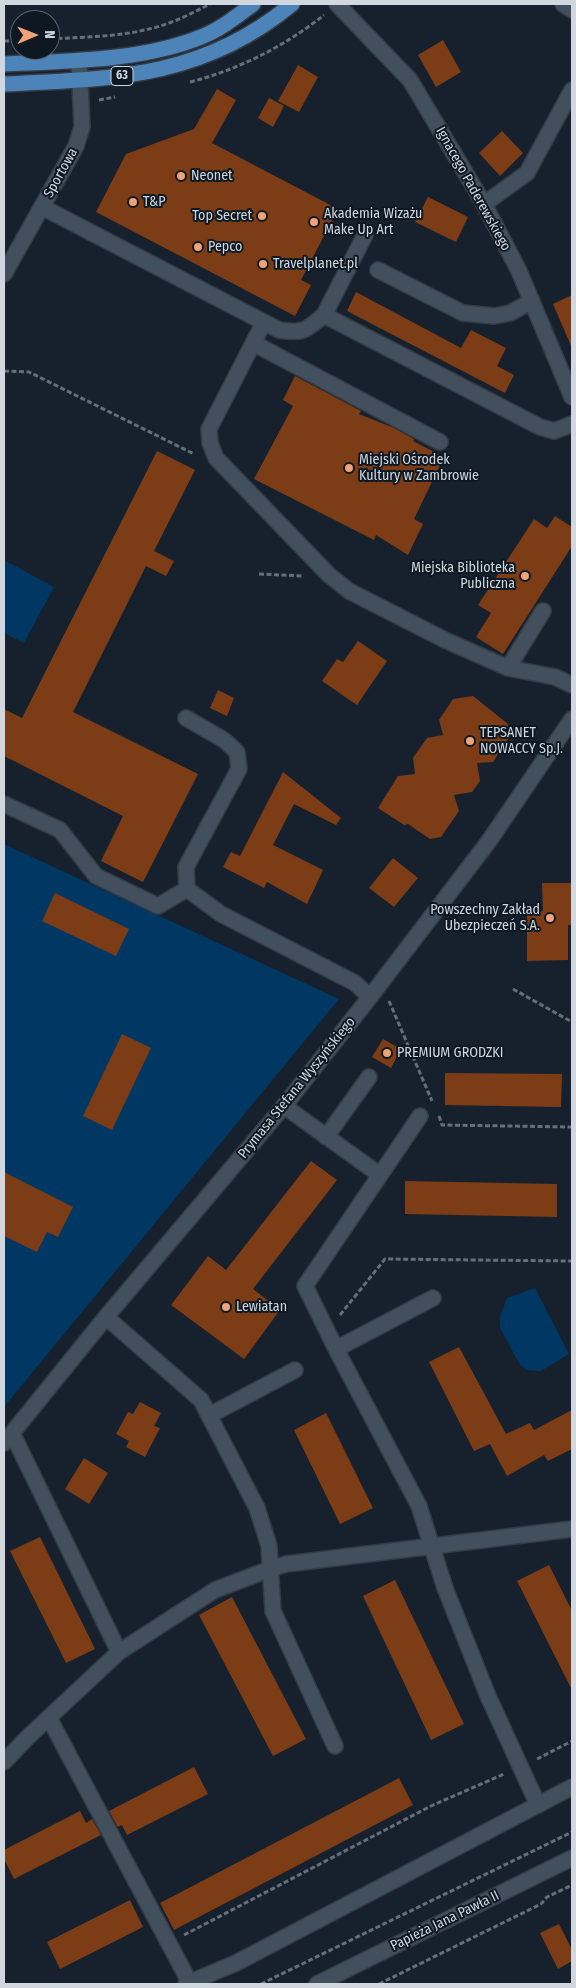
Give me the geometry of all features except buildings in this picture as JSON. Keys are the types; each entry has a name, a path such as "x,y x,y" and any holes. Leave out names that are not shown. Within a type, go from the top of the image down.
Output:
{"main road":[{"name":"63","path":"4,64 79,61 158,51 202,37 236,17 253,4"},
{"name":"63","path":"4,84 81,81 170,68 206,56 235,43 276,17 292,4"}],"street":[{"name":"Ignacego Paderewskiego","path":"337,4 410,80 484,204 532,301 572,397"},
{"path":"563,4 572,10"},
{"name":"Sportowa","path":"5,270 76,146 82,127 79,61"},
{"path":"484,204 528,173 572,90"},
{"path":"42,207 280,330 297,333 311,326 324,315 365,235"},
{"path":"378,270 463,313 494,316 510,313 532,301"},
{"path":"324,315 540,428 554,431 572,424"},
{"path":"264,322 209,429 210,442 216,458 329,575 349,591 445,640 508,668 555,677 572,685"},
{"path":"253,343 440,442"},
{"path":"508,668 543,611"},
{"path":"186,718 224,740 237,752 239,769 186,867 187,889"},
{"name":"Prymasa Stefana Wyszyńskiego","path":"8,1438 106,1317 284,1106 370,997 489,841 572,719"},
{"path":"4,804 60,830 96,876 158,906 187,889"},
{"path":"187,889 221,914 355,983 370,997"},
{"path":"326,1137 369,1077"},
{"path":"284,1106 380,1175"},
{"path":"420,1116 305,1286 419,1506 445,1588 466,1642 488,1696 538,1805"},
{"path":"336,1349 433,1298"},
{"path":"106,1317 201,1400 210,1415 257,1508 269,1546 273,1611 335,1746"},
{"path":"210,1415 295,1370"},
{"path":"8,1438 120,1652"},
{"path":"4,1762 120,1652 215,1590 286,1564 572,1529"},
{"path":"49,1718 169,1943 188,1984 236,1963 572,1787"},
{"name":"Papieża Jana Pawła II","path":"317,1984 572,1858"}],"path":[{"path":"60,38 112,35 150,29 188,15 210,4"},
{"path":"4,371 29,372 195,454 216,458"},
{"path":"260,574 329,575"},
{"path":"384,977 394,987 387,996 442,1125 572,1127"},
{"path":"513,989 572,1022"},
{"path":"327,1331 385,1259 572,1262"},
{"path":"169,1943 431,1806 520,1767 572,1741"},
{"path":"261,1984 572,1832"},
{"path":"379,1984 541,1904 547,1897 572,1885"}],"shaded area":[{"path":"4,560 54,587 24,643 4,633"},
{"path":"4,844 339,999 4,1407"},
{"path":"535,1288 569,1354 541,1371 527,1370 520,1365 500,1328 500,1317 507,1298"}],"place":[{"name":"Neonet","path":"181,176"},
{"name":"T&P","path":"133,202"},
{"name":"Top Secret","path":"262,216"},
{"name":"Akademia Wizażu Make Up Art","path":"314,222"},
{"name":"Pepco","path":"198,247"},
{"name":"Travelplanet.pl","path":"263,264"},
{"name":"Miejski Ośrodek Kultury w Zambrowie","path":"349,468"},
{"name":"Miejska Biblioteka Publiczna","path":"525,576"},
{"name":"TEPSANET NOWACCY Sp.J.","path":"470,741"},
{"name":"Powszechny Zakład Ubezpieczeń S.A.","path":"550,918"},
{"name":"PREMIUM GRODZKI","path":"387,1053"},
{"name":"Lewiatan","path":"226,1307"}]}
